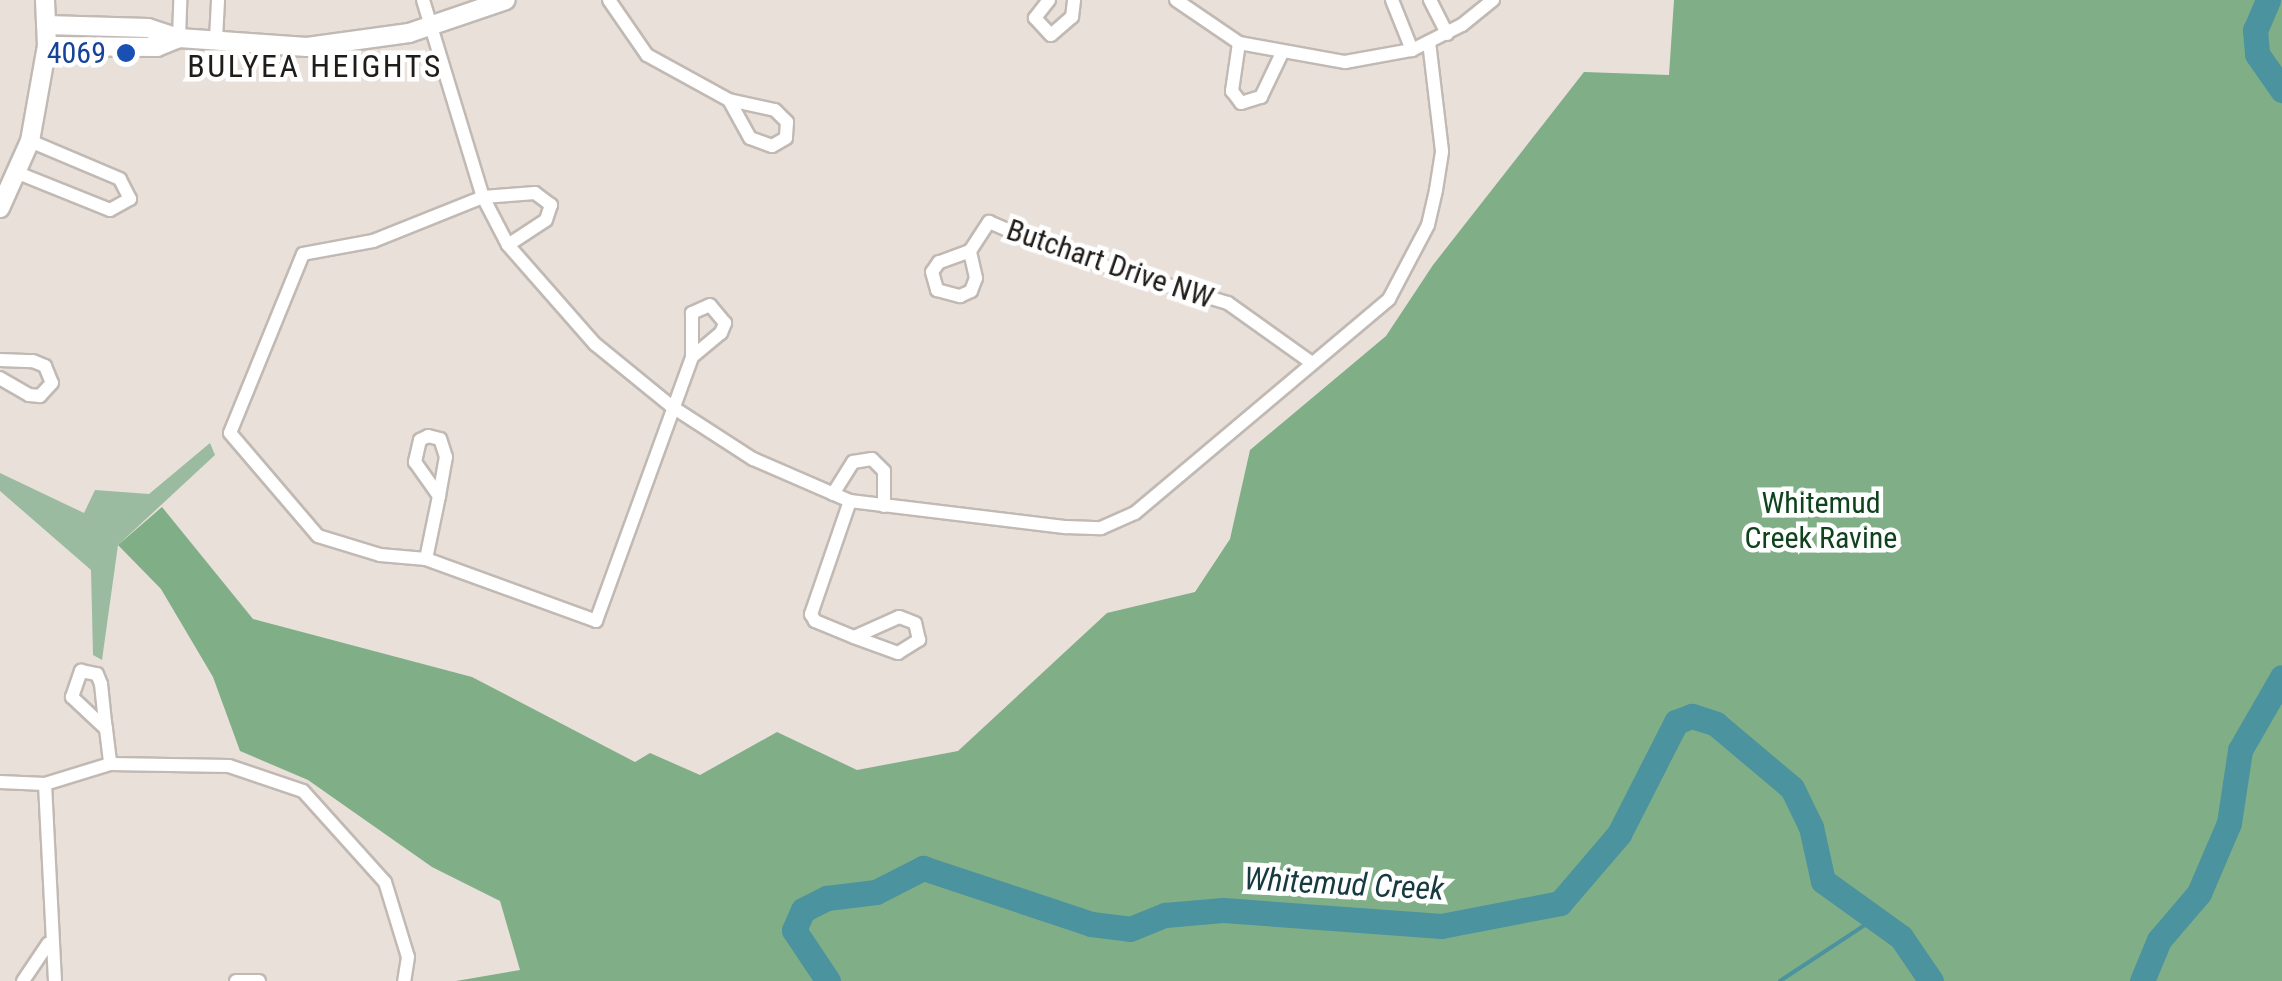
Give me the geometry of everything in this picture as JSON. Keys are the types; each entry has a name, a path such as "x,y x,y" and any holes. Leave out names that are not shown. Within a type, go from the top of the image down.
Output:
{"street":[{"path":"0,208 30,142 46,46 46,0"},
{"path":"179,38 180,0"},
{"path":"216,40 218,0"},
{"path":"423,0 483,197 508,246 595,344 670,406 753,459 850,501 1101,528 1136,513 1309,362 1389,299 1428,225 1442,151 1429,42"},
{"path":"46,25 148,28 179,38 307,47 362,44 429,28 506,0"},
{"path":"609,0 647,55 729,100 775,110 787,122 786,138 772,146 750,138 729,100"},
{"path":"1048,0 1034,18 1051,35 1072,18 1074,0"},
{"path":"1176,0 1239,44 1345,62 1412,50 1447,34 1492,0"},
{"path":"1392,0 1412,50"},
{"path":"1430,0 1447,34"},
{"path":"46,46 157,47 179,38"},
{"path":"1239,44 1232,92 1241,103 1261,98 1280,54"},
{"path":"18,172 110,210 130,199 120,179 30,142"},
{"path":"508,246 546,220 550,205 535,194 483,197 373,242 303,254 230,433 318,536 380,556 426,559 596,621 670,406 692,356"},
{"name":"Butchart Drive NW","path":"970,251 989,222 1061,254 1228,304 1309,362"},
{"path":"0,360 33,361 45,366 52,383 40,396 28,396 0,378"},
{"path":"833,494 853,462 872,459 884,471 884,506"},
{"path":"426,559 440,496"},
{"path":"850,501 810,614 854,637 898,653 910,652 919,640 915,623 899,618 854,637"},
{"path":"106,729 110,764"},
{"path":"0,782 45,784 110,764 230,766 303,791 385,882 408,957 404,981"},
{"path":"45,784 48,944 55,981"},
{"path":"23,981 48,944"},
{"path":"236,981 259,981"}],"green space":[{"name":"Whitemud Creek Ravine","path":"1674,0 2282,0 2282,981 456,981 520,970 500,901 432,867 308,780 240,751 213,677 161,589 118,545 162,507 253,619 472,677 635,762 650,753 700,775 777,732 857,770 958,751 1107,613 1195,592 1230,539 1250,450 1386,336 1433,265 1584,72 1669,75"},
{"path":"210,443 215,455 118,545 102,660 93,655 91,570 0,491 0,473 84,513 95,490 149,494"}],"waterway":[{"name":"Whitemud Creek","path":"2268,0 2255,30 2257,54 2282,90"},
{"name":"Whitemud Creek","path":"2142,981 2159,940 2199,893 2229,823 2240,750 2282,677"},
{"name":"Whitemud Creek","path":"828,981 794,930 803,910 827,898 876,892 923,868 1091,924 1130,929 1165,915 1223,910 1441,926 1560,903 1619,834 1676,722 1692,716 1716,724 1792,788 1811,827 1823,881 1901,937 1931,981"},
{"path":"1780,981 1877,917"}],"place":[{"name":"4069","path":"126,53"}],"district":[{"name":"BULYEA HEIGHTS","path":"315,66"}]}
